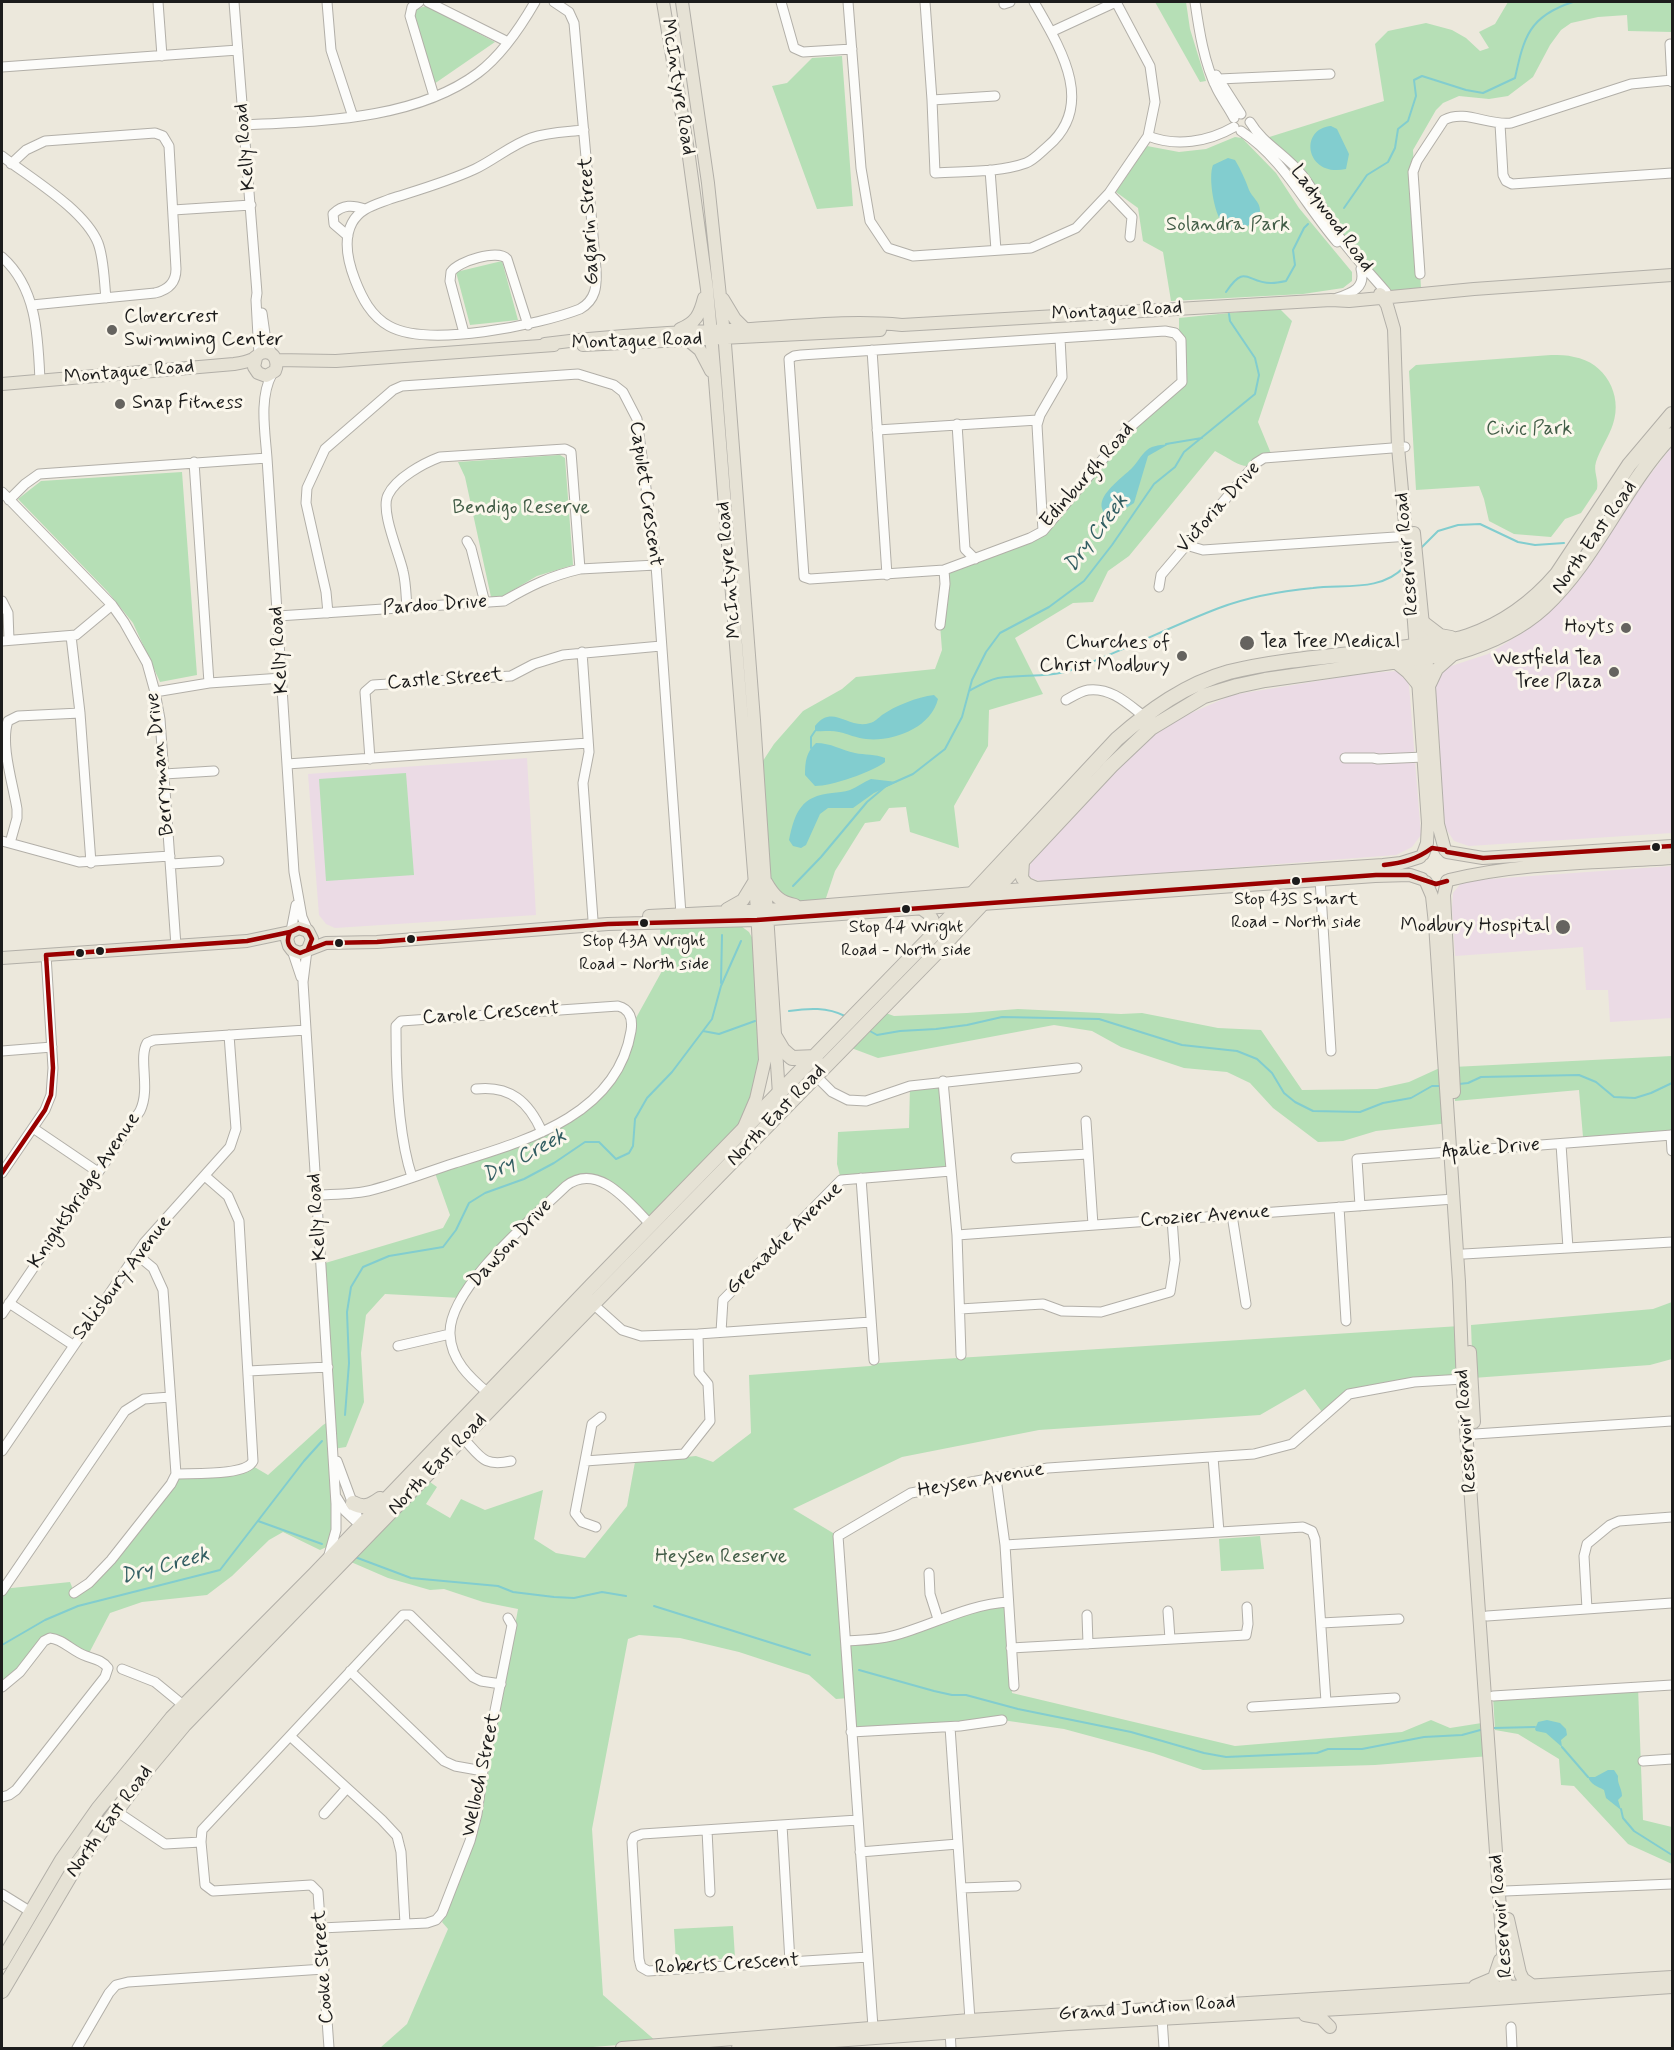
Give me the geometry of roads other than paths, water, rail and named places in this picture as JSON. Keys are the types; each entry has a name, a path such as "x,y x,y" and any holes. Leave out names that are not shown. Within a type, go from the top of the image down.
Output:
{"highway":[{"name":"North East Road","path":"1591,541 1629,465 1672,414"},
{"name":"North East Road","path":"2,1962 62,1860 132,1765 183,1705 393,1494 592,1285 933,936 1023,861 1114,762 1163,703 1202,682 1262,665 1374,652 1421,652 1455,646 1528,603 1591,541 1672,435"},
{"path":"1419,622 1455,646"},
{"name":"North East Road","path":"2,1991 77,1864 149,1767 184,1725 864,1027 1117,739 1149,721 1204,696 1259,681 1397,662 1421,652"},
{"path":"1397,662 1424,685"},
{"path":"1163,703 1200,692 1204,696"},
{"path":"774,1035 783,1050 792,1058 816,1056"},
{"path":"570,1308 581,1304 593,1304 592,1285"},
{"path":"488,1412 488,1393 498,1395 506,1393"},
{"path":"352,1503 368,1507 393,1494"},
{"path":"357,1548 361,1526 386,1519"},
{"path":"184,1725 183,1705 193,1707 204,1704"},
{"path":"36,1931 31,1912 43,1910 52,1904"}],"main road":[{"name":"McIntyre Road","path":"663,2 689,157 706,287 717,334 726,359 759,880"},
{"name":"McIntyre Road","path":"682,2 708,183 720,293 715,380 779,1094 774,1119"},
{"name":"Montague Road","path":"545,344 602,346 688,340 745,329 887,329 902,325 1331,300 1672,274"},
{"path":"673,332 688,327 696,320 702,308 706,287"},
{"path":"720,293 732,315 745,329"},
{"name":"Reservoir Road","path":"1384,295 1394,329 1395,373 1437,817 1446,851"},
{"name":"Reservoir Road","path":"1384,295 1397,320 1400,339 1402,447"},
{"path":"1331,300 1374,305 1379,308 1390,329 1395,373"},
{"name":"Montague Road","path":"2,384 40,384 240,363 265,364 433,355 601,337 673,332 756,337 836,328"},
{"path":"726,359 733,349 756,337"},
{"path":"688,340 702,353 715,380"},
{"name":"Montague Road","path":"2,392 40,384"},
{"path":"1374,652 1401,642 1419,622"},
{"path":"1424,685 1455,646"},
{"name":"Reservoir Road","path":"1421,855 1427,843 1429,829 1424,754 1424,685"},
{"path":"2,958 247,941 291,932 299,928 327,937 359,936 718,912 762,915 920,908 1036,888 1391,864 1421,855 1432,848 1483,858 1672,846"},
{"path":"1446,851 1454,864 1454,872 1448,880"},
{"path":"1421,855 1417,866 1424,881"},
{"path":"247,941 279,943 300,952 326,943 377,942 608,924 731,921 806,906 1398,875 1410,875 1437,885 1469,874 1500,869 1672,858"},
{"path":"1023,861 1022,878 1027,884 1036,888"},
{"path":"718,912 741,902 759,880 778,899 806,906"},
{"name":"Reservoir Road","path":"1448,880 1444,895 1450,1086 1467,1379 1502,1891 1505,1979 1509,1993"},
{"name":"Reservoir Road","path":"1424,881 1432,896 1450,1086"},
{"path":"920,908 933,919 935,925 933,936"},
{"name":"McIntyre Road","path":"739,1136 756,1099 764,1066 765,1048 758,952 762,915"},
{"path":"731,921 748,931 758,952"},
{"path":"291,932 287,939 291,948"},
{"path":"308,950 312,941 309,932"},
{"name":"Reservoir Road","path":"1502,1891 1506,1912 1511,1979 1509,1993"},
{"path":"1506,1912 1520,1973 1523,1979 1533,1986"},
{"path":"1456,1991 1494,1978 1503,1946"},
{"name":"Grand Junction Road","path":"950,2027 970,2020 1070,2014 1282,2011 1334,2003 1456,1991 1509,1993 1533,1986 1672,1977"},
{"path":"1650,1979 1672,1985"},
{"name":"Grand Junction Road","path":"738,2049 873,2032 1110,2022 1162,2013 1672,1985"},
{"path":"1282,2011 1318,2017 1330,2027"},
{"path":"1070,2014 1077,2019 1110,2022"},
{"name":"Grand Junction Road","path":"622,2049 806,2041"}],"street":[{"path":"158,2 162,56"},
{"name":"Kelly Road","path":"234,2 251,205 256,300 267,386 264,409 294,872 302,917 309,932"},
{"path":"327,2 331,50 353,117"},
{"path":"419,2 412,7 410,16 434,96"},
{"path":"428,2 508,42"},
{"path":"245,125 353,117 398,107 449,90 479,72 508,42 534,2"},
{"name":"Gagarin Street","path":"348,236 348,255 358,289 370,310 386,325 397,330 418,334 505,330 580,309 589,303 596,291 596,269 573,19 569,12 554,2"},
{"path":"781,2 795,48 803,52 852,49"},
{"path":"848,2 861,168 870,221 888,248 913,256 1031,248 1076,228 1109,193 1148,136 1155,102 1150,66 1116,2 1051,32"},
{"path":"925,2 935,173 990,170 1028,162 1059,137 1072,109 1071,80 1051,32 1034,2"},
{"name":"Ladywood Road","path":"1195,2 1198,29 1208,60 1237,122 1282,167 1311,210 1384,295"},
{"path":"1420,274 1413,172 1417,161 1446,118 1469,117 1500,124 1511,123 1631,84 1672,81 1670,44"},
{"path":"2,67 238,50"},
{"path":"1217,81 1330,74"},
{"path":"932,100 994,96"},
{"name":"Ladywood Road","path":"1237,122 1246,115 1257,133 1302,174 1342,240 1384,295"},
{"path":"1148,136 1170,142 1188,142 1222,134 1237,122"},
{"path":"1500,124 1503,175 1506,181 1512,184 1672,173"},
{"path":"365,209 353,206 340,208 333,214 334,224 348,236 352,223 365,209 451,180 529,139 548,134 584,130"},
{"path":"11,164 26,150 45,141 159,134 166,139 169,146 176,276 173,283 161,292 32,305"},
{"path":"2,156 66,204 94,235 101,254 106,298"},
{"path":"990,170 996,250"},
{"path":"1109,193 1132,217 1130,237"},
{"path":"173,210 251,205"},
{"path":"464,333 450,280 451,272 460,264 495,254 503,255 507,259 528,325"},
{"path":"2,256 19,276 32,305 40,384"},
{"path":"1331,300 1358,289 1362,282 1361,269"},
{"path":"836,328 838,352"},
{"name":"Montague Road","path":"790,357 1170,331 1178,336"},
{"name":"Edinburgh Road","path":"790,357 804,577 810,579 887,575 944,570 1043,531 1128,429 1182,382 1181,344 1178,336"},
{"path":"1043,531 1038,420 1062,377 1060,338"},
{"path":"872,350 887,575"},
{"name":"Capulet Crescent","path":"327,613 326,592 306,503 307,488 325,449 393,390 402,386 578,374 614,385 623,392 637,419 656,565 681,914"},
{"path":"877,430 1038,420"},
{"path":"957,424 965,549 975,559"},
{"name":"Victoria Drive","path":"1159,587 1161,575 1256,464 1264,458 1402,447"},
{"path":"407,608 404,573 385,508 387,495 394,486 421,464 440,457 565,449 571,452 580,569"},
{"path":"9,500 31,478 39,474 267,458"},
{"path":"194,462 208,683"},
{"name":"Berryman Drive","path":"2,492 112,605 142,652 155,692 160,719 176,946"},
{"path":"1186,545 1203,550 1411,536"},
{"path":"466,541 471,548 485,603"},
{"name":"Pardoo Drive","path":"278,616 504,601 534,583 580,569 656,565"},
{"path":"940,625 945,584 944,570"},
{"path":"2,601 8,613 5,640 72,636 82,632 112,605"},
{"path":"72,636 91,862"},
{"name":"Castle Street","path":"370,759 365,692 373,684 511,676 534,664 563,655 661,646"},
{"path":"582,652 590,752 583,783 593,920"},
{"path":"155,692 208,683 282,678"},
{"path":"1066,700 1087,690 1105,691 1121,698 1149,721"},
{"path":"80,713 18,716 8,721 5,729 6,751 17,814 6,842 72,861 219,861"},
{"path":"287,764 588,743"},
{"path":"1345,758 1378,759 1424,754"},
{"path":"164,774 214,771"},
{"path":"1320,879 1331,1051"},
{"name":"Kelly Road","path":"291,932 296,914 297,891"},
{"name":"Kelly Road","path":"291,948 303,982"},
{"name":"Kelly Road","path":"308,950 303,982 335,1490 336,1530 327,1560"},
{"path":"2,1173 45,1110 51,1095 52,1047 46,955"},
{"name":"Carole Crescent","path":"412,1177 404,1149 396,1036 396,1026 405,1020 618,1006 625,1008 632,1023 624,1058 615,1076 606,1087 571,1117 542,1132"},
{"name":"Knightsbridge Avenue","path":"2,1314 144,1103 146,1086 144,1050 147,1043 154,1040 306,1030"},
{"name":"Salisbury Avenue","path":"2,1451 136,1254 230,1147 236,1129 229,1035"},
{"path":"2,1051 52,1047"},
{"path":"816,1076 832,1092 848,1100 866,1101 910,1086 1077,1068"},
{"path":"943,1081 957,1235 961,1354"},
{"path":"317,1195 370,1191 490,1152 542,1132 535,1115 523,1102 496,1088 476,1089"},
{"path":"1086,1121 1093,1225"},
{"path":"33,1128 98,1172"},
{"path":"1672,1135 1672,1151"},
{"name":"Apalie Drive","path":"1360,1206 1357,1159 1672,1135"},
{"path":"1561,1144 1568,1248"},
{"path":"1016,1158 1088,1154"},
{"name":"Grenache Avenue","path":"721,1332 723,1300 841,1180 951,1171"},
{"path":"176,1474 244,1469 251,1465 254,1455 239,1221 228,1196 205,1176"},
{"name":"Dawson Drive","path":"450,1334 452,1316 478,1274 551,1200 575,1180 592,1178 606,1183 651,1225"},
{"path":"861,1178 874,1360"},
{"name":"Crozier Avenue","path":"957,1235 1457,1198"},
{"path":"1339,1207 1346,1321"},
{"path":"1232,1215 1246,1304"},
{"path":"960,1309 1043,1304 1062,1311 1101,1312 1170,1292 1175,1260 1172,1219"},
{"path":"1461,1255 1672,1242"},
{"path":"74,1593 89,1583 111,1560 171,1484 176,1474 163,1287 153,1268 136,1254"},
{"path":"9,1303 74,1346"},
{"path":"593,1304 627,1333 641,1336 698,1335 871,1322"},
{"path":"398,1346 450,1334 452,1348 462,1368 488,1393"},
{"path":"585,1461 684,1454 711,1421 708,1384 699,1373 698,1335"},
{"path":"248,1371 328,1366"},
{"name":"Heysen Avenue","path":"873,2032 838,1536 911,1492 1048,1468 1254,1454 1292,1444 1349,1394 1414,1382 1467,1379"},
{"path":"2,1590 125,1411 144,1399 170,1397"},
{"path":"596,1527 582,1522 575,1513 592,1424 601,1417"},
{"path":"1471,1434 1672,1421"},
{"path":"463,1438 488,1462 498,1464 511,1461"},
{"name":"Kelly Road","path":"333,1453 361,1526"},
{"path":"1213,1457 1219,1532"},
{"path":"996,1478 1005,1545 1014,1686"},
{"name":"Kelly Road","path":"335,1490 345,1511 361,1526"},
{"path":"1587,1609 1584,1556 1587,1544 1610,1525 1619,1521 1672,1517"},
{"path":"1005,1545 1303,1527 1312,1531 1315,1539 1326,1702"},
{"path":"928,1573 930,1594 938,1619"},
{"path":"846,1641 894,1636 938,1619 1007,1602"},
{"path":"1484,1616 1672,1603"},
{"path":"1011,1648 1246,1635 1247,1607"},
{"path":"116,1811 165,1844 201,1842 202,1830 407,1610 473,1677 481,1681 501,1684"},
{"path":"1168,1611 1170,1639"},
{"path":"1087,1615 1088,1644"},
{"name":"Welloch Street","path":"321,1928 405,1924 436,1920 442,1913 470,1841 477,1814 483,1771 512,1625 508,1618"},
{"path":"1321,1623 1399,1619"},
{"path":"2,1687 20,1672 49,1638 57,1639 78,1653 104,1663 108,1668 108,1673 16,1790 2,1797"},
{"path":"122,1669 155,1682 183,1705"},
{"path":"350,1671 444,1761 455,1766 483,1771"},
{"path":"1489,1697 1672,1684"},
{"path":"1252,1707 1395,1698"},
{"path":"851,1732 950,1727 1002,1720"},
{"path":"950,1727 970,2020"},
{"path":"290,1736 397,1836 401,1852 405,1924"},
{"path":"1643,1761 1672,1759"},
{"path":"324,1814 347,1788"},
{"path":"710,1892 707,1830 858,1820"},
{"path":"782,1825 790,1962"},
{"name":"Roberts Crescent","path":"707,1830 642,1834 634,1837 632,1842 641,1966 648,1971 868,1957"},
{"name":"Cooke Street","path":"201,1842 205,1886 213,1891 311,1885 318,1892 329,2049"},
{"path":"860,1852 958,1845"},
{"path":"1502,1891 1672,1884"},
{"path":"961,1888 1016,1886"},
{"path":"2,1894 31,1912"},
{"path":"77,2049 109,1993 116,1985 128,1982 324,1969"},
{"path":"1162,2013 1164,2049"},
{"path":"950,2027 951,2049"},
{"path":"1511,2027 1512,2049"}],"water":[{"path":"1331,126 1337,129 1349,154 1346,169 1333,170 1322,166 1311,152 1314,135 1321,129"},
{"path":"1228,158 1235,160 1260,207 1256,220 1245,227 1227,227 1217,212 1211,178 1213,165"},
{"path":"1169,444 1148,456 1134,503 1111,518 1104,512 1103,499 1113,485 1149,448"},
{"path":"934,695 938,699 928,718 910,731 899,735 866,739 836,731 815,731 815,726 828,717 862,724 870,723 900,705"},
{"path":"816,743 885,758 885,762 852,778 815,786 805,775 805,770 808,754"},
{"path":"871,779 897,782 874,793 853,808 828,808 820,814 806,845 801,848 793,846 789,840 794,821 806,802 821,795 850,790"},
{"path":"1547,1720 1560,1723 1566,1729 1567,1735 1561,1740 1562,1747 1546,1733 1536,1731 1538,1722"},
{"path":"1608,1770 1614,1770 1618,1776 1622,1793 1618,1800 1621,1810 1606,1798 1604,1790 1593,1784 1588,1777 1595,1777"}],"waterway":[{"name":"Dry Creek","path":"1344,208 1367,175 1388,162 1395,148 1398,129 1408,121 1416,96 1414,80 1422,76 1483,93 1515,78 1522,51 1531,30 1547,14 1573,2"},
{"name":"Dry Creek","path":"1226,292 1238,278 1243,276 1264,282 1286,281 1295,265 1293,250 1308,224"},
{"name":"Dry Creek","path":"793,886 821,857 867,802 886,786 913,774 945,749 962,717 972,680 986,652 1000,633 1049,607 1084,581 1154,484 1175,467 1184,452 1255,394 1259,375 1255,358 1230,321 1229,314"},
{"path":"1166,444 1202,438"},
{"path":"1420,549 1438,531 1458,525 1480,524 1518,542 1535,545 1564,543"},
{"path":"969,691 998,678 1053,674 1071,670 1200,615 1242,601 1301,589 1373,584 1395,575 1404,567"},
{"path":"811,748 811,737 815,731"},
{"path":"721,983 722,935"},
{"name":"Dry Creek","path":"345,1415 349,1363 347,1312 351,1287 363,1267 389,1256 443,1247 456,1230 469,1203 485,1193 524,1179 554,1163 585,1142 599,1142 616,1159 629,1153 633,1146 635,1119 647,1098 672,1072 712,1019 721,986 741,941"},
{"path":"789,1011 818,1009 845,1016"},
{"path":"868,1030 877,1035 967,1025 1002,1017 1099,1019 1182,1045 1237,1051 1257,1059 1272,1073 1284,1093 1295,1102 1313,1111 1360,1112 1383,1103 1411,1098 1432,1086 1441,1086"},
{"path":"703,1031 719,1034 755,1021"},
{"path":"1459,1084 1481,1077 1579,1075 1596,1082 1614,1097 1635,1098 1672,1083"},
{"name":"Dry Creek","path":"2,1645 45,1620 78,1606 220,1570 322,1441"},
{"path":"258,1521 322,1544"},
{"path":"355,1557 411,1578 498,1586 513,1592 554,1597 574,1598 602,1592 626,1596"},
{"path":"654,1606 810,1655"},
{"path":"859,1670 934,1691 966,1695 1018,1709 1131,1732 1226,1757 1317,1753 1328,1749 1362,1749 1424,1737 1462,1735 1484,1729"},
{"path":"1493,1728 1535,1727"},
{"path":"1562,1747 1588,1777"},
{"path":"1621,1809 1623,1818 1634,1831 1672,1855"}],"place":[{"name":"Clovercrest Swimming Center","path":"112,330"},
{"name":"Snap Fitness","path":"120,404"},
{"name":"Hoyts","path":"1626,628"},
{"name":"Tea Tree Medical","path":"1247,643"},
{"name":"Churches of Christ Modbury","path":"1182,656"},
{"name":"Westfield Tea Tree Plaza","path":"1614,672"},
{"name":"Stop 43S Smart Road - North side","path":"1296,881"},
{"name":"Stop 44 Wright Road - North side","path":"906,909"},
{"name":"Stop 43A Wright Road - North side","path":"644,923"},
{"name":"Modbury Hospital","path":"1563,927"}],"park label":[{"name":"Solandra Park","path":"1228,226"},
{"name":"Civic Park","path":"1529,430"},
{"name":"Bendigo Reserve","path":"521,509"},
{"name":"Heysen Reserve","path":"721,1558"}]}
